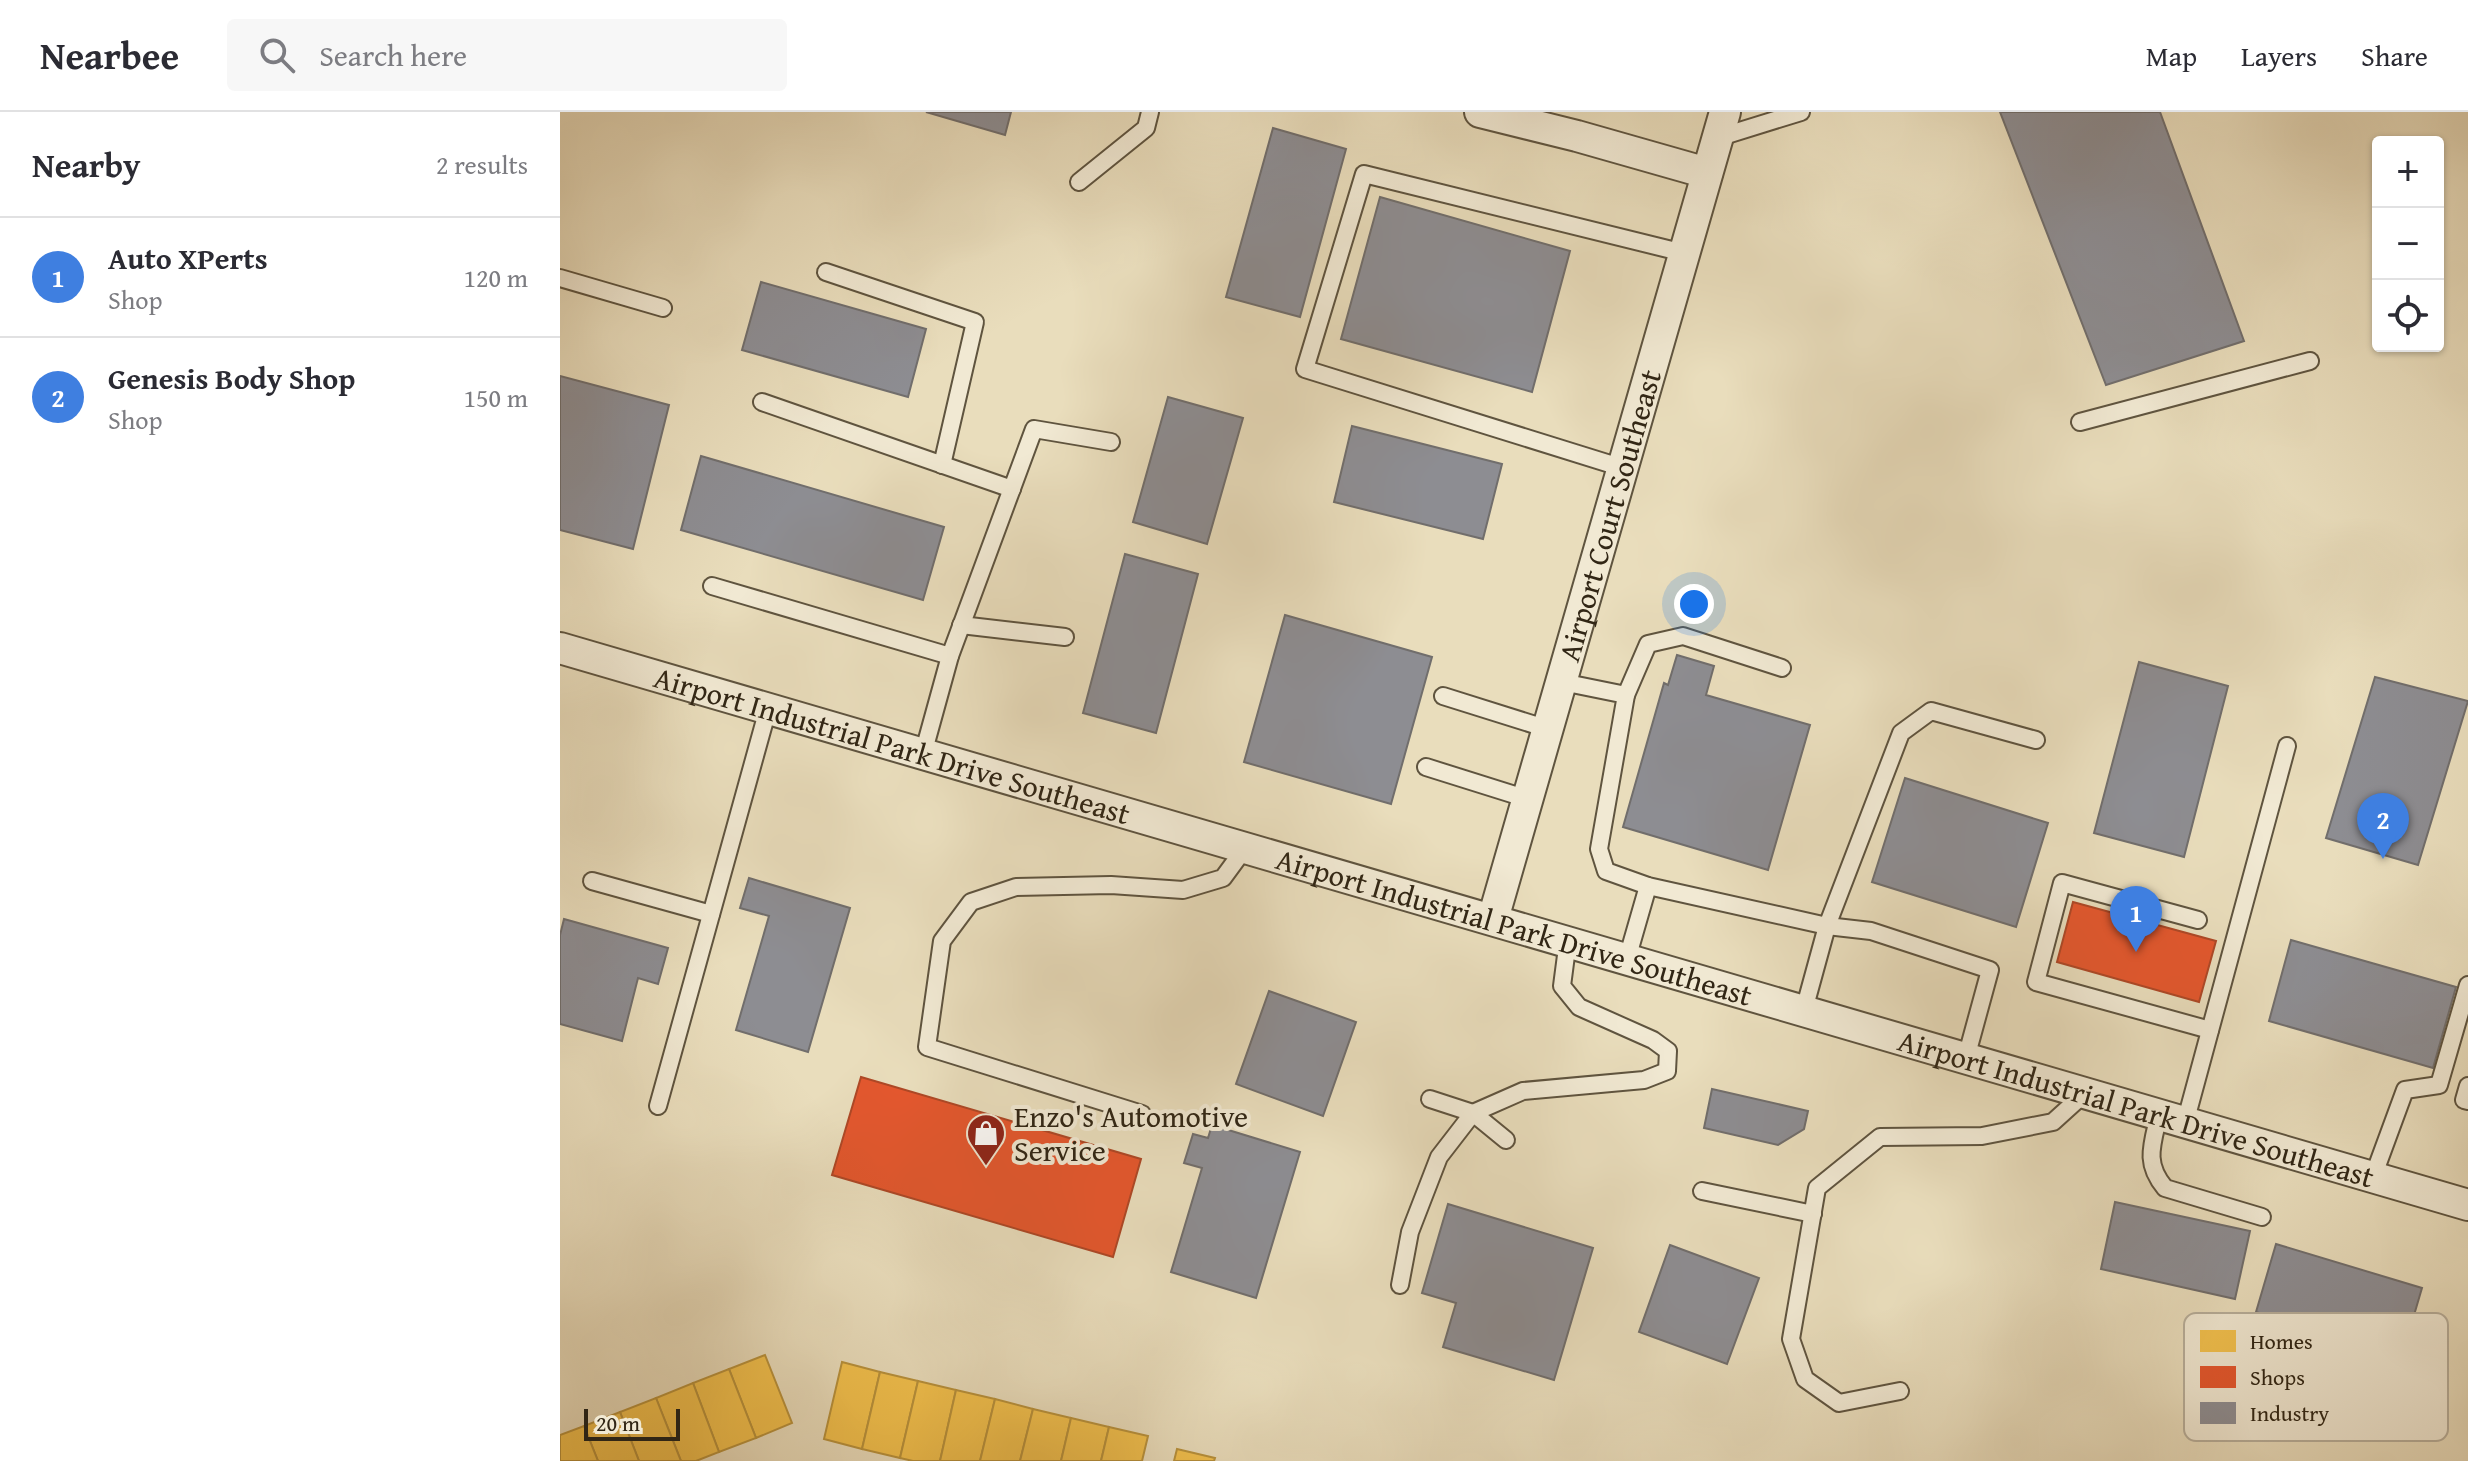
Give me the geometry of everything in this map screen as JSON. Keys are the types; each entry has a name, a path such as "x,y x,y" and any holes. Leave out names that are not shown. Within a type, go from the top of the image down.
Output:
{"street":[{"path":"1480,112 1707,173"},
{"name":"Airport Court Southeast","path":"1493,919 1721,125"},
{"name":"Airport Industrial Park Drive Southeast","path":"560,648 2468,1205"}],"lane":[{"path":"1079,182 1146,128 1150,112"},
{"path":"1721,125 1801,112"},
{"path":"1623,468 1305,369 1364,174 1684,253"},
{"path":"826,272 975,322 942,465"},
{"path":"560,278 663,308"},
{"path":"2080,422 2310,361"},
{"path":"762,402 1012,489"},
{"path":"923,754 950,656 1034,429 1111,442"},
{"path":"712,586 950,656"},
{"path":"961,625 1065,637"},
{"path":"1782,668 1683,636 1648,644 1626,695 1599,849 1606,871 1648,886 1827,926 1871,931 1990,970 1966,1058"},
{"path":"1562,682 1626,695"},
{"path":"1443,696 1548,729"},
{"path":"658,1106 768,709"},
{"path":"1804,1010 1827,926 1901,733 1931,711 2036,740"},
{"path":"2262,1217 2165,1188 2155,1176 2150,1153 2172,1119 2210,1030 2287,746"},
{"path":"1426,767 1528,799"},
{"path":"1142,1114 927,1047 942,941 971,902 1016,887 1111,885 1183,890 1223,878 1245,848"},
{"path":"592,881 711,914"},
{"path":"2198,920 2062,883 2036,982 2210,1030"},
{"path":"1627,959 1648,886"},
{"path":"1400,1285 1410,1232 1439,1157 1473,1113 1523,1091 1644,1080 1667,1071 1668,1051 1653,1040 1579,1007 1562,986 1568,940"},
{"path":"2373,1177 2405,1090 2439,1085 2468,985"},
{"path":"2468,1086 2464,1100 2468,1101"},
{"path":"1900,1391 1839,1403 1805,1379 1791,1339 1817,1188 1880,1137 1982,1136 2053,1122 2085,1093"},
{"path":"1430,1099 1473,1113 1506,1140"},
{"path":"1702,1191 1813,1214"}],"building: Homes":[{"path":"765,1355 792,1423 756,1438 729,1369"},
{"path":"842,1362 880,1372 862,1449 824,1439"},
{"path":"729,1369 756,1438 719,1452 693,1383"},
{"path":"880,1372 918,1381 900,1458 862,1449"},
{"path":"918,1381 956,1390 940,1461 900,1458"},
{"path":"693,1383 719,1452 696,1461 681,1461 656,1398"},
{"path":"956,1390 995,1399 980,1461 940,1461"},
{"path":"656,1398 681,1461 639,1461 620,1412"},
{"path":"995,1399 1033,1409 1020,1461 980,1461"},
{"path":"1033,1409 1071,1418 1061,1461 1020,1461"},
{"path":"620,1412 639,1461 598,1461 584,1426"},
{"path":"1071,1418 1109,1427 1101,1461 1061,1461"},
{"path":"584,1426 598,1461 560,1461 560,1435"},
{"path":"1109,1427 1148,1436 1142,1461 1101,1461"},
{"path":"1177,1449 1215,1458 1214,1461 1174,1461"}],"building: Shops":[{"path":"2073,902 2216,941 2199,1002 2057,962"},
{"name":"Enzo's Automotive Service","path":"861,1077 1141,1159 1113,1257 832,1175"}],"building: Industry":[{"path":"926,112 1011,112 1005,135"},
{"path":"2000,112 2160,112 2244,341 2106,385"},
{"path":"1273,128 1346,149 1300,317 1226,297"},
{"path":"1380,197 1570,251 1532,392 1341,339"},
{"path":"761,282 926,329 908,397 742,350"},
{"path":"560,376 669,405 633,549 560,530"},
{"path":"1168,397 1243,418 1207,544 1133,522"},
{"path":"1352,426 1502,464 1483,539 1334,502"},
{"path":"701,456 944,527 923,600 681,530"},
{"path":"1125,554 1198,574 1156,733 1083,713"},
{"path":"1285,615 1432,657 1391,804 1244,762"},
{"path":"1677,655 1714,666 1706,695 1810,725 1768,870 1623,827 1664,683 1668,685"},
{"path":"2139,662 2228,686 2184,857 2094,833"},
{"path":"2375,677 2468,701 2418,865 2326,838"},
{"path":"1905,778 2048,823 2016,927 1872,882"},
{"path":"749,878 850,908 808,1052 736,1030 769,916 740,908"},
{"path":"564,919 668,948 658,984 638,978 622,1041 560,1024 560,935"},
{"path":"2291,940 2456,987 2433,1068 2269,1021"},
{"path":"1269,991 1356,1022 1323,1116 1236,1084"},
{"path":"1712,1089 1808,1111 1804,1129 1778,1145 1704,1128"},
{"path":"1212,1125 1300,1152 1256,1298 1171,1272 1202,1168 1184,1163 1193,1134 1208,1138"},
{"path":"2115,1202 2250,1231 2235,1299 2101,1269"},
{"path":"1448,1204 1593,1248 1554,1380 1443,1347 1456,1303 1422,1293"},
{"path":"2276,1244 2422,1288 2415,1313 2256,1312"},
{"path":"1670,1245 1759,1278 1727,1364 1639,1332"}],"place":[{"name":"Genesis Body Shop","path":"2383,859"},
{"name":"Auto XPerts","path":"2136,952"},
{"name":"Enzo's Automotive Service","path":"986,1167"}]}
